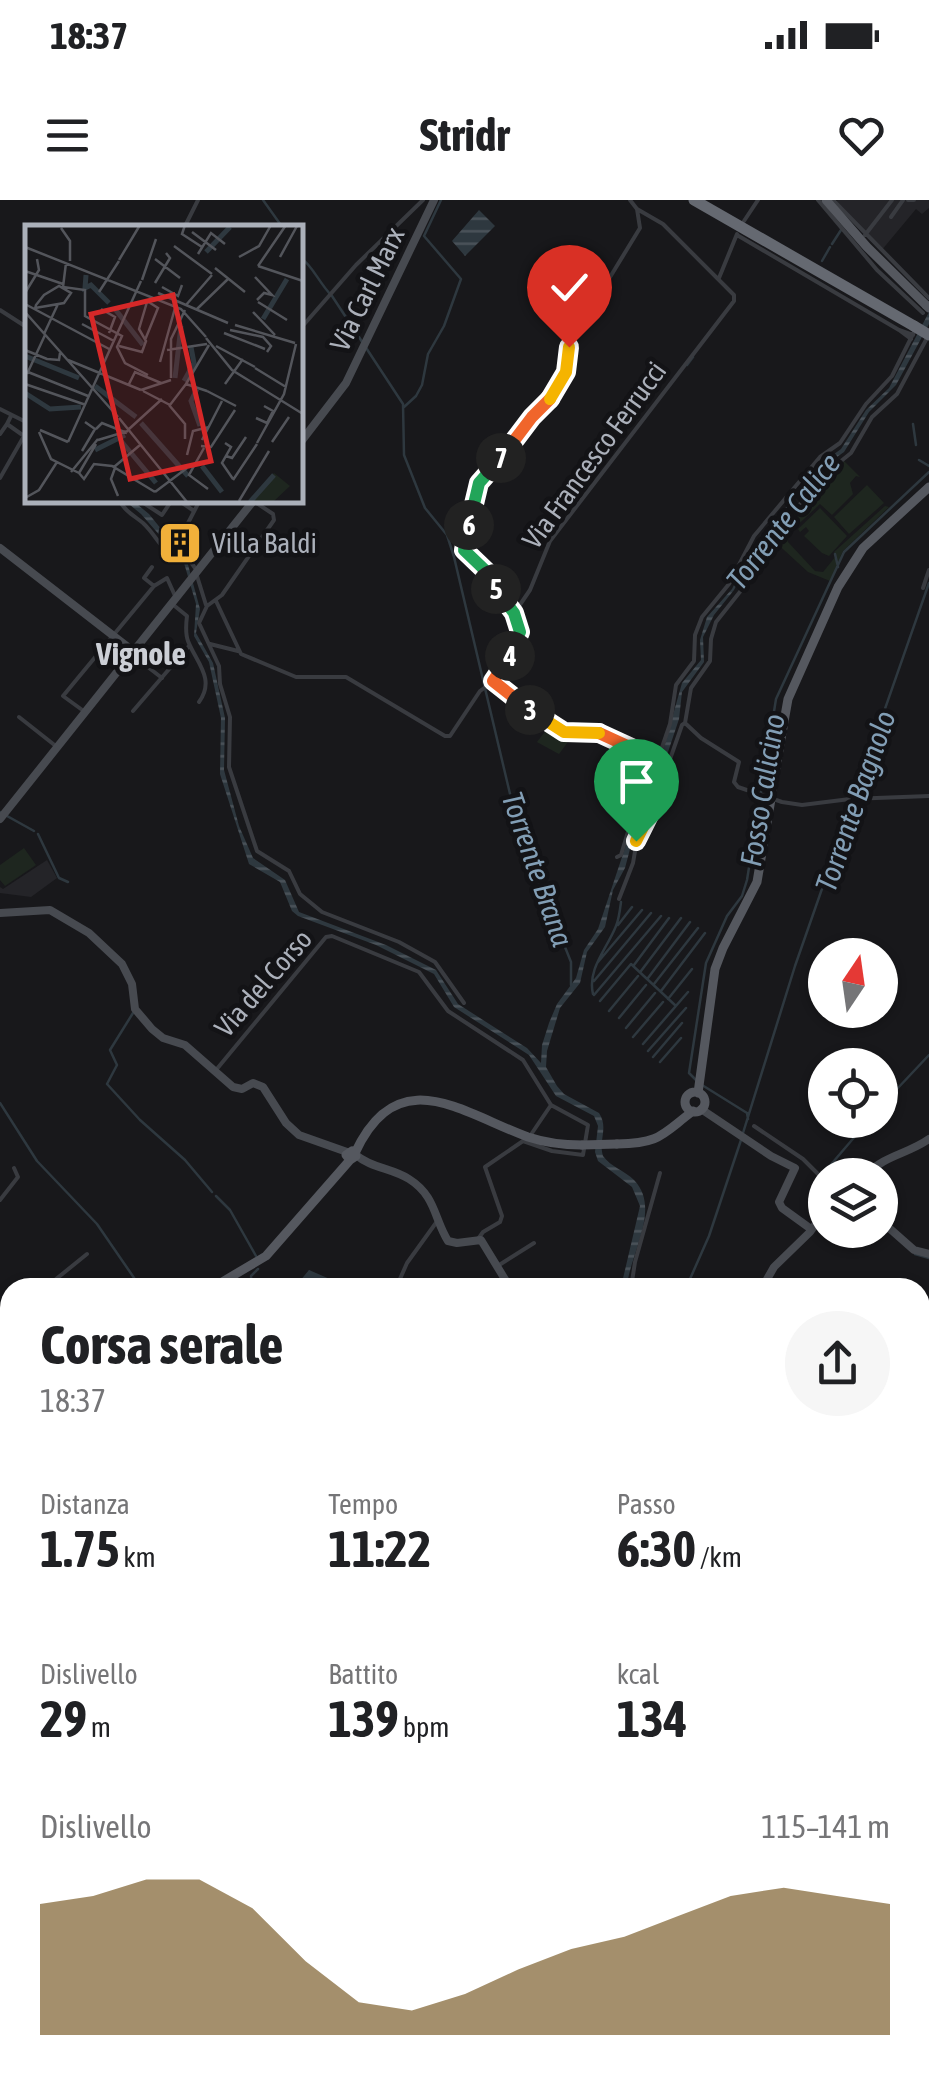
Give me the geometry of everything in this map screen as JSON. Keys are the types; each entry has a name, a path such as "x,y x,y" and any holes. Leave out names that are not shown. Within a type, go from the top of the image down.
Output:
{"highway":[{"path":"697,200 920,317 929,333"}],"main road":[{"path":"826,200 901,282 920,317"},
{"path":"699,1109 697,1087 716,969 722,948 757,882 766,795 786,704 838,587 863,548 929,487"},
{"path":"697,1087 685,1099 699,1109"},
{"path":"229,1278 266,1256 288,1235 390,1110 421,1099 450,1104 539,1141 582,1145 657,1139 699,1109"}],"street":[{"path":"186,225 198,200"},
{"path":"630,200 662,224 718,278"},
{"path":"744,221 758,200"},
{"path":"826,200 877,270 920,317"},
{"path":"826,200 865,235 901,282"},
{"path":"865,235 892,200"},
{"path":"891,217 908,200"},
{"path":"302,328 329,294 428,201"},
{"name":"Via Carl Marx","path":"302,439 346,383 428,201"},
{"path":"210,644 238,651 296,677 346,678 447,737 457,728 520,638 514,613 489,574 464,550 473,501 483,477 558,388 567,368 571,341 640,228 637,209"},
{"name":"Via Francesco Ferrucci","path":"514,613 530,590 550,542 733,303 734,294 718,278 738,232 899,330 920,317"},
{"path":"871,242 920,317"},
{"path":"0,310 25,326"},
{"path":"620,898 633,863 638,834 649,815 675,688 693,662 696,632 704,613 729,584 754,536 821,456 840,443 866,404 892,376 920,317"},
{"path":"617,856 621,854 635,809 638,784 660,767 685,723 691,688 710,660 710,638 716,622 743,588 770,539 830,470 851,454 872,416 898,394 929,333"},
{"path":"0,409 25,422"},
{"path":"0,434 11,416"},
{"path":"7,424 25,436"},
{"path":"0,478 25,439"},
{"path":"119,502 162,548 178,558 183,552 187,525 199,502"},
{"path":"144,502 162,515 173,502"},
{"path":"178,502 194,511"},
{"path":"2,815 251,502"},
{"path":"256,502 273,514 274,520 216,601 207,606 199,623 220,666 220,684 230,717 231,776 257,851 289,871 300,894 322,912 399,942 436,962 464,1003"},
{"path":"0,548 162,678"},
{"path":"183,552 196,573 207,606"},
{"path":"152,568 144,578 154,586"},
{"path":"923,588 929,570"},
{"path":"84,712 63,696 154,586 168,578 173,601 186,616 190,646 205,673 206,692 199,702"},
{"path":"216,601 238,651"},
{"path":"133,710 190,646"},
{"path":"490,683 558,730 602,734 660,767"},
{"path":"19,716 57,747"},
{"path":"685,723 739,762 736,784 784,803 929,796"},
{"path":"0,912 50,910 88,933 122,964 132,984 133,1005 163,1038 185,1045 239,1089 260,1085 297,1133 413,1182 440,1217 450,1242 478,1239 504,1278"},
{"name":"Via del Corso","path":"216,1070 322,941 332,936 419,972 448,1011 523,1060 551,1105 588,1125 584,1155 552,1151 523,1141 490,1163 484,1171 502,1216 478,1239"},
{"path":"532,1133 551,1105"},
{"path":"699,1109 795,1168 779,1202 808,1228"},
{"path":"754,1126 808,1164"},
{"path":"886,1158 929,1139"},
{"path":"0,1200 18,1177 14,1168"},
{"path":"633,1278 660,1173"},
{"path":"400,1278 440,1217"},
{"path":"768,1278 808,1233"},
{"path":"898,1236 914,1250 929,1254"},
{"path":"496,1267 534,1243"},
{"path":"57,1278 86,1254"}],"shaded area":[{"path":"929,200 929,208 922,214 916,209 881,251 835,202"},
{"path":"479,210 495,226 465,256 452,241"},
{"path":"929,312 929,324 896,385 869,412 844,452 821,468 757,546 734,590 714,615 703,637 704,662 682,692 679,719 665,761 644,788 643,817 613,890 605,927 587,952 580,983 560,1008 547,1051 546,1067 557,1086 599,1113 603,1156 634,1180 642,1192 642,1232 628,1278 623,1278 640,1206 632,1187 598,1161 598,1126 594,1116 556,1096 529,1055 454,1007 434,974 376,945 298,916 280,882 249,864 220,774 221,718 209,662 194,636 196,604 184,563 126,502 134,502 149,514 187,561 200,609 196,633 213,663 225,718 224,770 239,826 253,858 285,880 299,912 386,945 436,970 458,1004 527,1048 541,1063 549,1023 576,978 584,950 598,929 630,833 641,814 639,792 660,761 682,683 701,660 700,640 707,617 732,589 752,549 822,463 841,449 866,410 889,388"},
{"path":"47,860 57,878 31,897 0,893 0,887 3,889"},
{"path":"309,1270 327,1278 302,1278"}],"green space":[{"path":"844,461 860,477 850,483 853,494 832,515 820,504 787,535 788,542 815,571 823,572 836,556 834,552 885,506 889,507 843,551 830,581 808,572 772,539 830,471"},
{"path":"867,485 884,503 849,534 834,517"},
{"path":"820,508 847,536 829,556 804,536 809,531 806,527 800,532 798,529"},
{"path":"548,728 570,739 559,754 537,742"},
{"path":"24,848 36,865 5,886 0,880 0,865"}],"waterway":[{"name":"Torrente Brana","path":"263,200 281,225"},
{"path":"404,407 422,385 428,354 444,326 461,279 424,236 441,200"},
{"path":"832,244 841,230"},
{"path":"822,261 830,247"},
{"name":"Torrente Brana","path":"302,259 332,296 403,404 404,455 425,508 447,535 454,557 519,832 571,962 571,985"},
{"path":"687,365 693,357"},
{"path":"913,424 916,445"},
{"path":"919,460 929,466"},
{"name":"Fosso Calicino","path":"696,1080 689,1073 706,963 747,880 776,699 844,552 929,472"},
{"name":"Fosso Calicino","path":"835,554 838,567"},
{"name":"Torrente Bagnolo","path":"743,1133 795,966 929,583"},
{"path":"0,812 34,831"},
{"path":"38,834 59,878 68,882"},
{"path":"593,994 595,968 616,926 621,902"},
{"path":"618,925 632,907"},
{"path":"598,962 642,910"},
{"path":"594,981 651,913"},
{"path":"594,995 661,916"},
{"path":"634,965 669,918"},
{"path":"641,971 681,918"},
{"path":"648,978 690,922"},
{"path":"654,984 698,928"},
{"path":"661,991 705,933"},
{"path":"600,1001 631,964 676,1006"},
{"path":"668,999 692,969"},
{"path":"609,1011 638,976"},
{"path":"619,1018 646,985"},
{"path":"643,1044 688,992"},
{"path":"626,1028 655,993"},
{"path":"633,1037 663,1002"},
{"path":"648,1051 686,1008"},
{"path":"133,1013 110,1050 117,1065 107,1084 212,1192"},
{"path":"653,1057 682,1023"},
{"path":"660,1062 681,1038"},
{"path":"898,1088 929,1055"},
{"name":"Fosso Calicino","path":"702,1085 747,1113 748,1119"},
{"path":"0,1103 37,1161 97,1224 134,1278"},
{"path":"837,1158 854,1138"},
{"name":"Torrente Bagnolo","path":"690,1278 741,1140"},
{"path":"216,1196 230,1210 256,1256"},
{"path":"915,1254 929,1258"},
{"path":"251,1278 258,1269"}],"place":[{"name":"Villa Baldi","path":"180,543"}],"district":[{"name":"Vignole","path":"141,653"}],"route":[{"path":"569,347 567,368 555,393 479,483 464,546 491,577 514,613 520,632 514,650 493,681 558,730 607,736 665,770 657,778 649,815 636,841"}],"water label":[{"name":"Torrente Calice","path":"783,521"}]}
